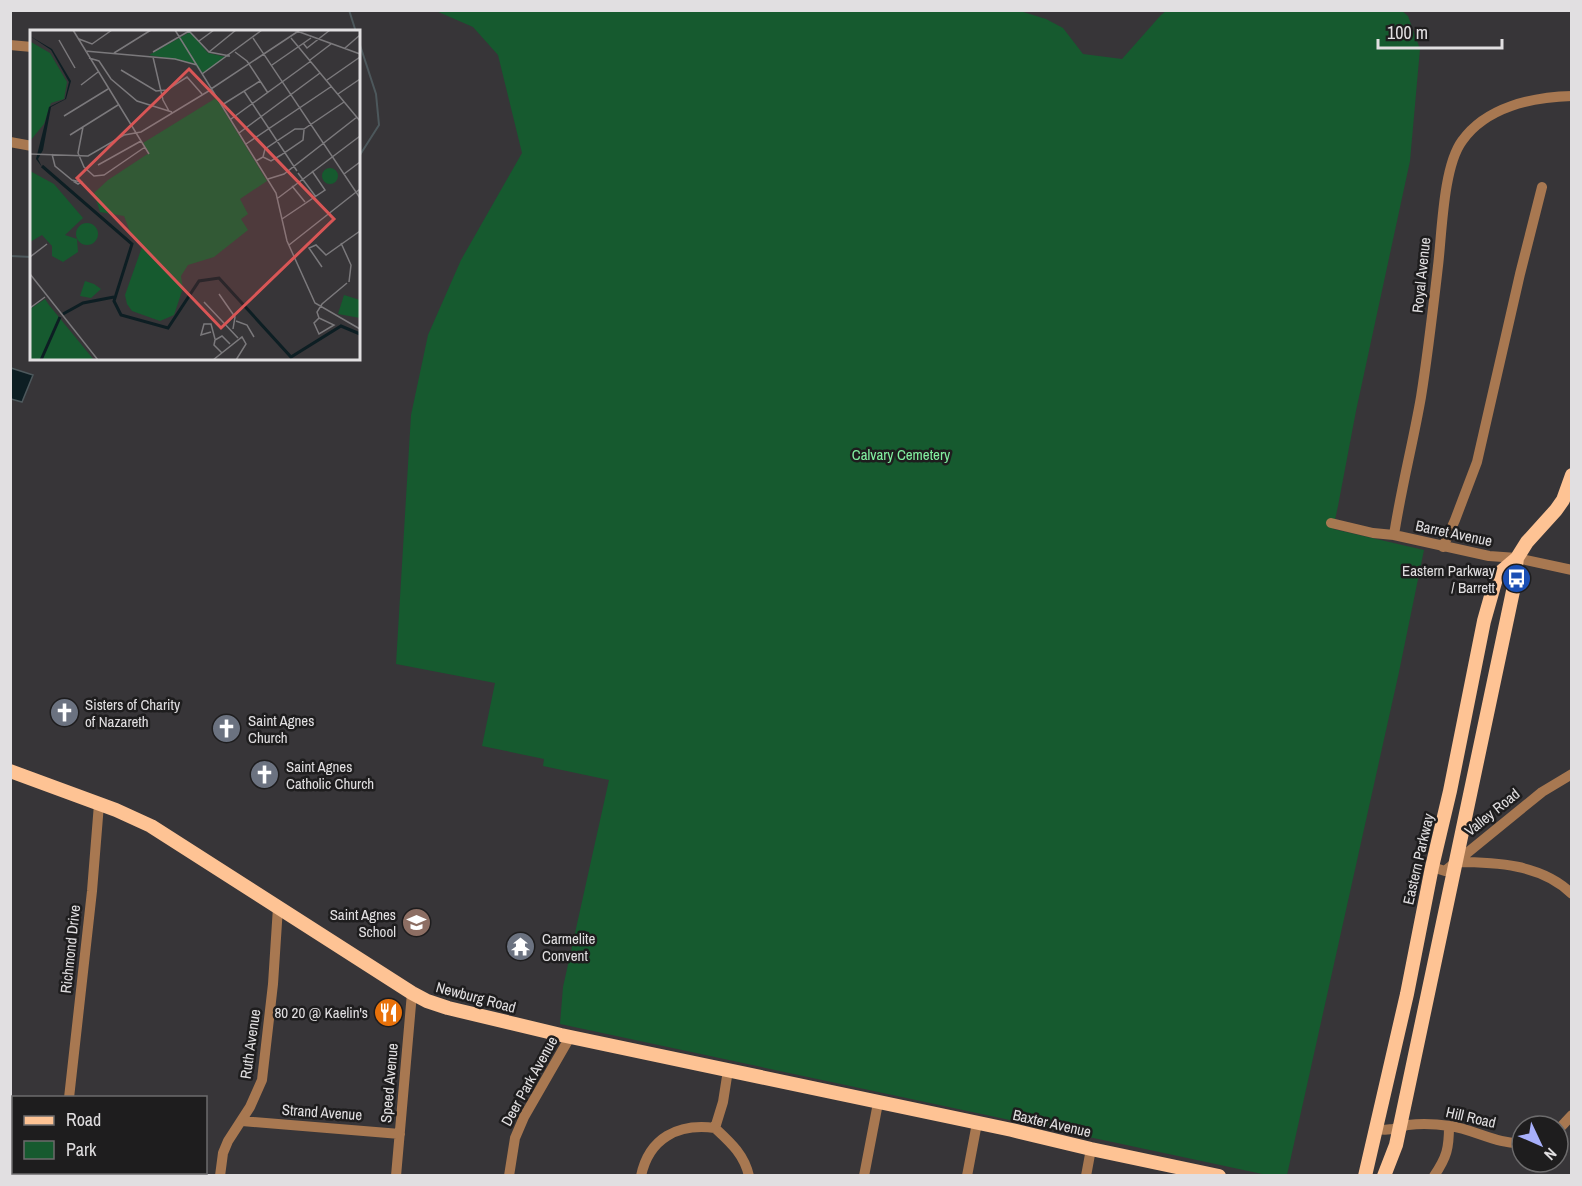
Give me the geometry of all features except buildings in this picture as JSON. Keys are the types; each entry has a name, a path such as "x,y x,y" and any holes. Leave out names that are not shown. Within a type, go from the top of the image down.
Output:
{"main road":[{"name":"Eastern Parkway","path":"1365,1176 1407,994 1491,595 1497,575 1517,558 1527,542 1563,500 1572,475"},
{"name":"Eastern Parkway","path":"1384,1176 1396,1145 1513,591 1517,558"},
{"name":"Newburg Road","path":"10,771 134,817 151,826 427,1001 570,1037 878,1103"},
{"name":"Baxter Avenue","path":"878,1103 1216,1175"}],"street":[{"path":"10,45 30,47"},
{"name":"Royal Avenue","path":"1394,535 1421,398 1450,166 1456,151 1471,130 1502,109 1523,102 1572,96"},
{"path":"10,141 30,146"},
{"path":"1443,547 1477,462 1542,187"},
{"name":"Barret Avenue","path":"1331,523 1489,556 1517,558 1572,570"},
{"name":"Valley Road","path":"1432,867 1445,871 1542,792 1572,774"},
{"name":"Richmond Drive","path":"69,1096 92,891 99,804"},
{"path":"1456,862 1485,862 1528,869 1556,881 1572,894"},
{"name":"Ruth Avenue","path":"220,1176 223,1154 228,1141 242,1121 262,1080 273,984 278,907"},
{"name":"Speed Avenue","path":"396,1176 412,993"},
{"name":"Deer Park Avenue","path":"509,1176 515,1138 524,1117 570,1037"},
{"path":"715,1128 723,1102 728,1070"},
{"path":"864,1176 878,1103"},
{"name":"Strand Avenue","path":"242,1121 400,1134"},
{"path":"967,1176 977,1124"},
{"name":"Hill Road","path":"1377,1129 1386,1131 1409,1125 1432,1124 1449,1126 1510,1142"},
{"path":"641,1176 646,1157 666,1137 679,1131 704,1126 715,1128 740,1153 747,1166 748,1176"},
{"path":"1434,1176 1447,1154 1449,1126"},
{"path":"1086,1176 1091,1149"}],"green space":[{"name":"Calvary Cemetery","path":"1401,10 1408,16 1420,49 1410,161 1333,529 1424,550 1287,1175 1267,1175 560,1024 563,987 609,780 543,766 544,759 482,746 495,683 396,664 411,415 428,335 461,260 522,153 498,55 473,27 436,11 1020,11 1046,19 1063,28 1083,54 1122,59 1166,11"}],"shaded area":[{"path":"11,368 33,375 22,402 11,399"}],"waterway":[{"path":"349,10 355,30"},
{"path":"360,45 376,94 379,125 360,155"},
{"path":"10,256 30,257"}],"place":[{"name":"Eastern Parkway / Barrett","path":"1516,579"},
{"name":"Sisters of Charity of Nazareth","path":"64,713"},
{"name":"Saint Agnes Church","path":"227,729"},
{"name":"Saint Agnes Catholic Church","path":"265,775"},
{"name":"Saint Agnes School","path":"417,923"},
{"name":"Carmelite Convent","path":"521,947"},
{"name":"80 20 @ Kaelin's","path":"389,1012"}]}
